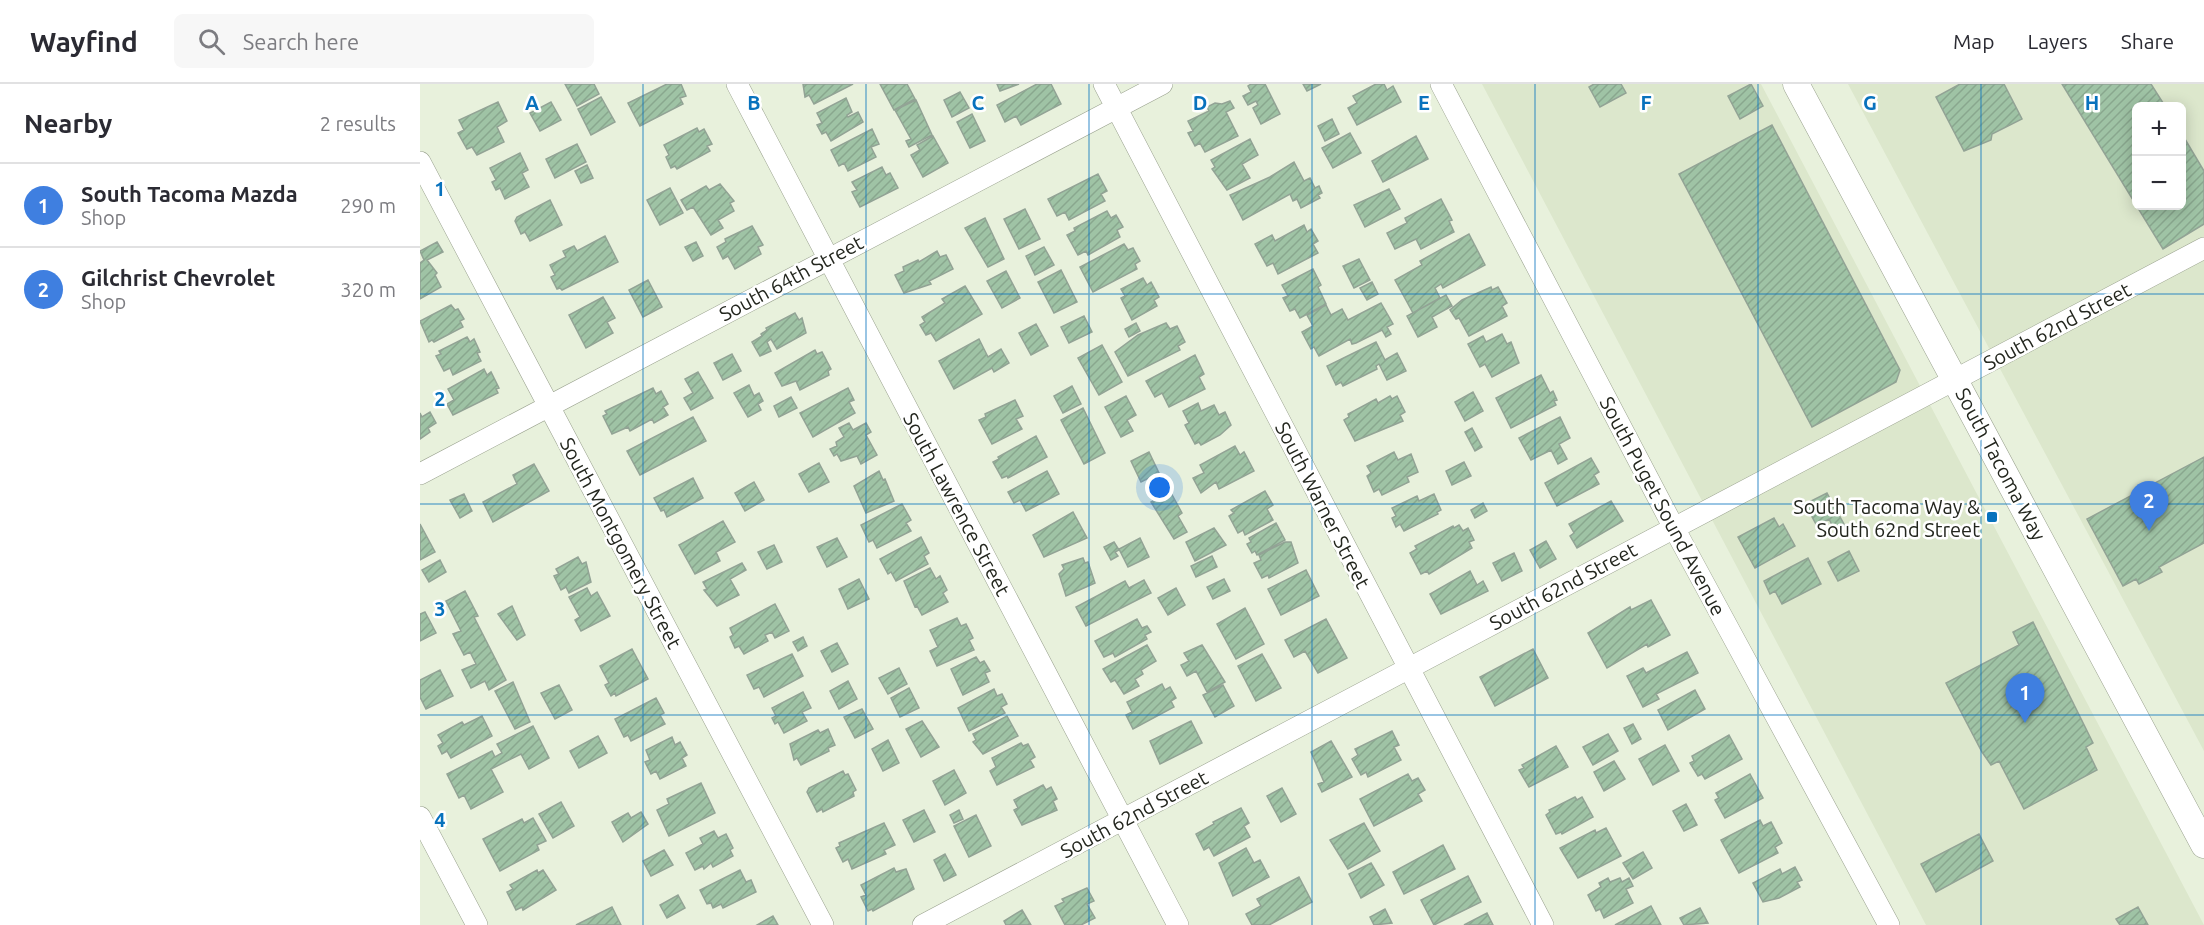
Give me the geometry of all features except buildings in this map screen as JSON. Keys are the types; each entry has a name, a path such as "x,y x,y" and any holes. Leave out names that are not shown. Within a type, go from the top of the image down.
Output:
{"main road":[{"name":"South Tacoma Way","path":"1796,84 1957,380 2204,845"}],"street":[{"name":"South Lawrence Street","path":"737,84 1178,925"},
{"name":"South Warner Street","path":"1104,84 1543,925"},
{"name":"South 64th Street","path":"420,474 1162,84"},
{"name":"South Puget Sound Avenue","path":"1441,84 1674,528 1889,925"},
{"name":"South Montgomery Street","path":"420,162 822,925"},
{"name":"South 62nd Street","path":"923,925 2204,248"},
{"path":"423,831 477,925"}],"shaded area":[{"path":"1482,84 1761,84 2204,925 1926,925"},
{"path":"1848,84 2204,84 2204,751"}],"place":[{"name":"South Tacoma Way & South 62nd Street","path":"1992,517"},
{"name":"Gilchrist Chevrolet","path":"2149,531"},
{"name":"South Tacoma Mazda","path":"2025,723"}]}
